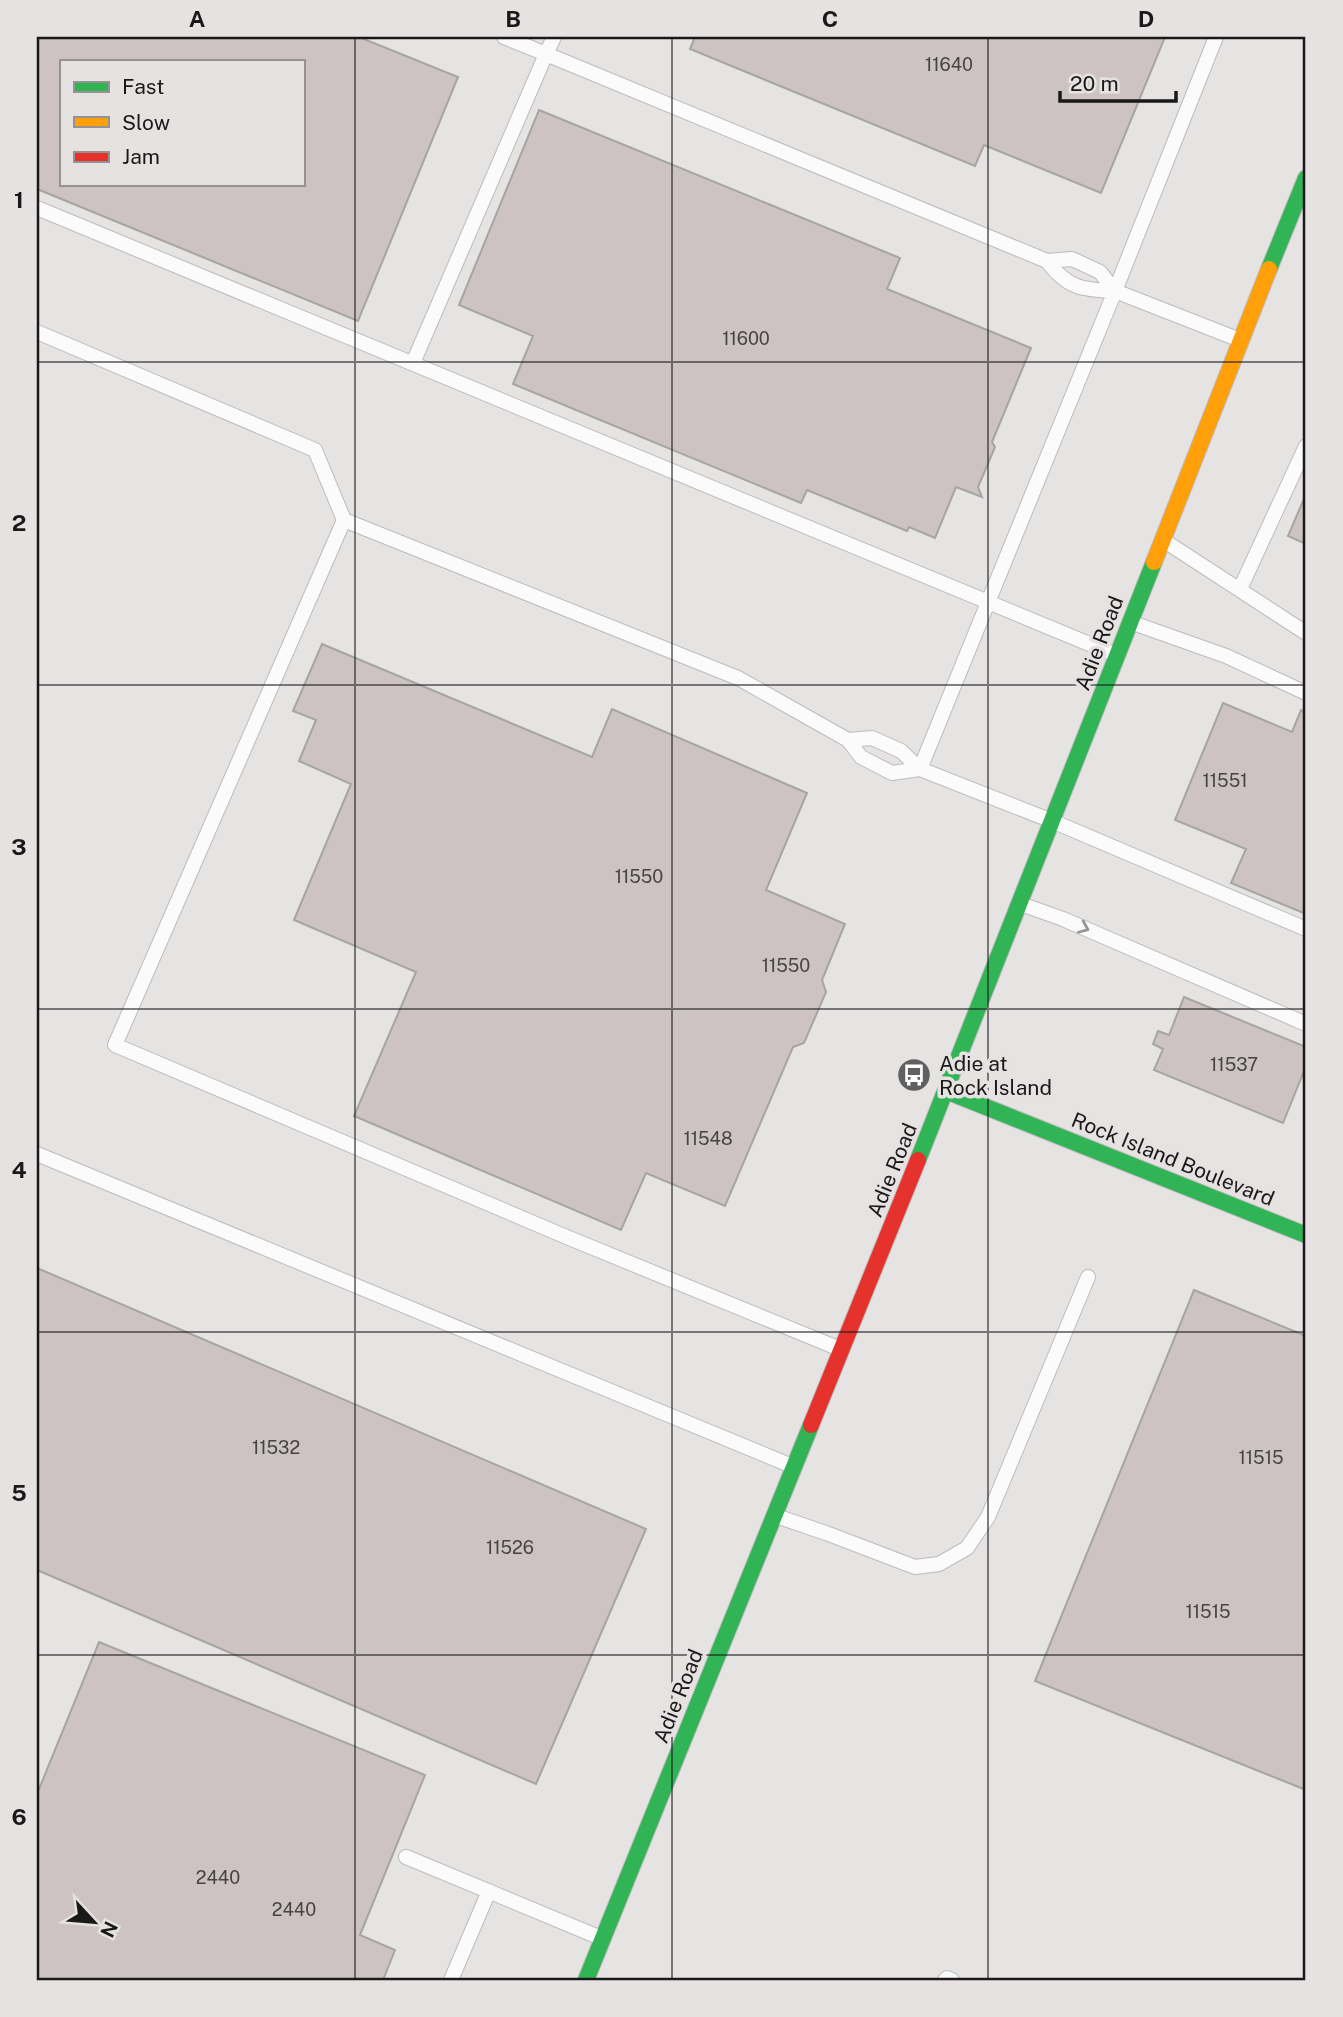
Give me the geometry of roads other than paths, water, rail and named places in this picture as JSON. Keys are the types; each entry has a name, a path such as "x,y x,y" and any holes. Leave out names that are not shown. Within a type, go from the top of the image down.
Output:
{"street":[{"name":"Adie Road","path":"586,1980 946,1091 1306,178"},
{"name":"Rock Island Boulevard","path":"946,1091 1305,1231"}],"lane":[{"path":"504,37 1047,261 1072,259 1100,272 1115,292"},
{"path":"413,363 554,37"},
{"path":"920,769 1216,37"},
{"path":"37,208 1117,656"},
{"path":"1047,261 1060,278 1077,286 1115,292 1240,340"},
{"path":"37,332 315,450 344,520 738,678 848,740 861,757 892,773 920,769"},
{"path":"1240,589 1306,446"},
{"path":"344,520 116,1045 841,1350"},
{"path":"1162,539 1306,633"},
{"path":"1130,622 1226,656 1306,693"},
{"path":"848,740 872,738 901,751 920,769 1052,821 1306,929"},
{"path":"1020,904 1063,919 1306,1024"},
{"path":"37,1154 793,1467"},
{"path":"774,1516 915,1567 939,1564 967,1548 988,1517 1088,1277"},
{"path":"406,1857 602,1939"},
{"path":"451,1980 489,1891"},
{"path":"945,1980 952,1980"}],"place":[{"name":"Adie at Rock Island","path":"914,1075"}]}
